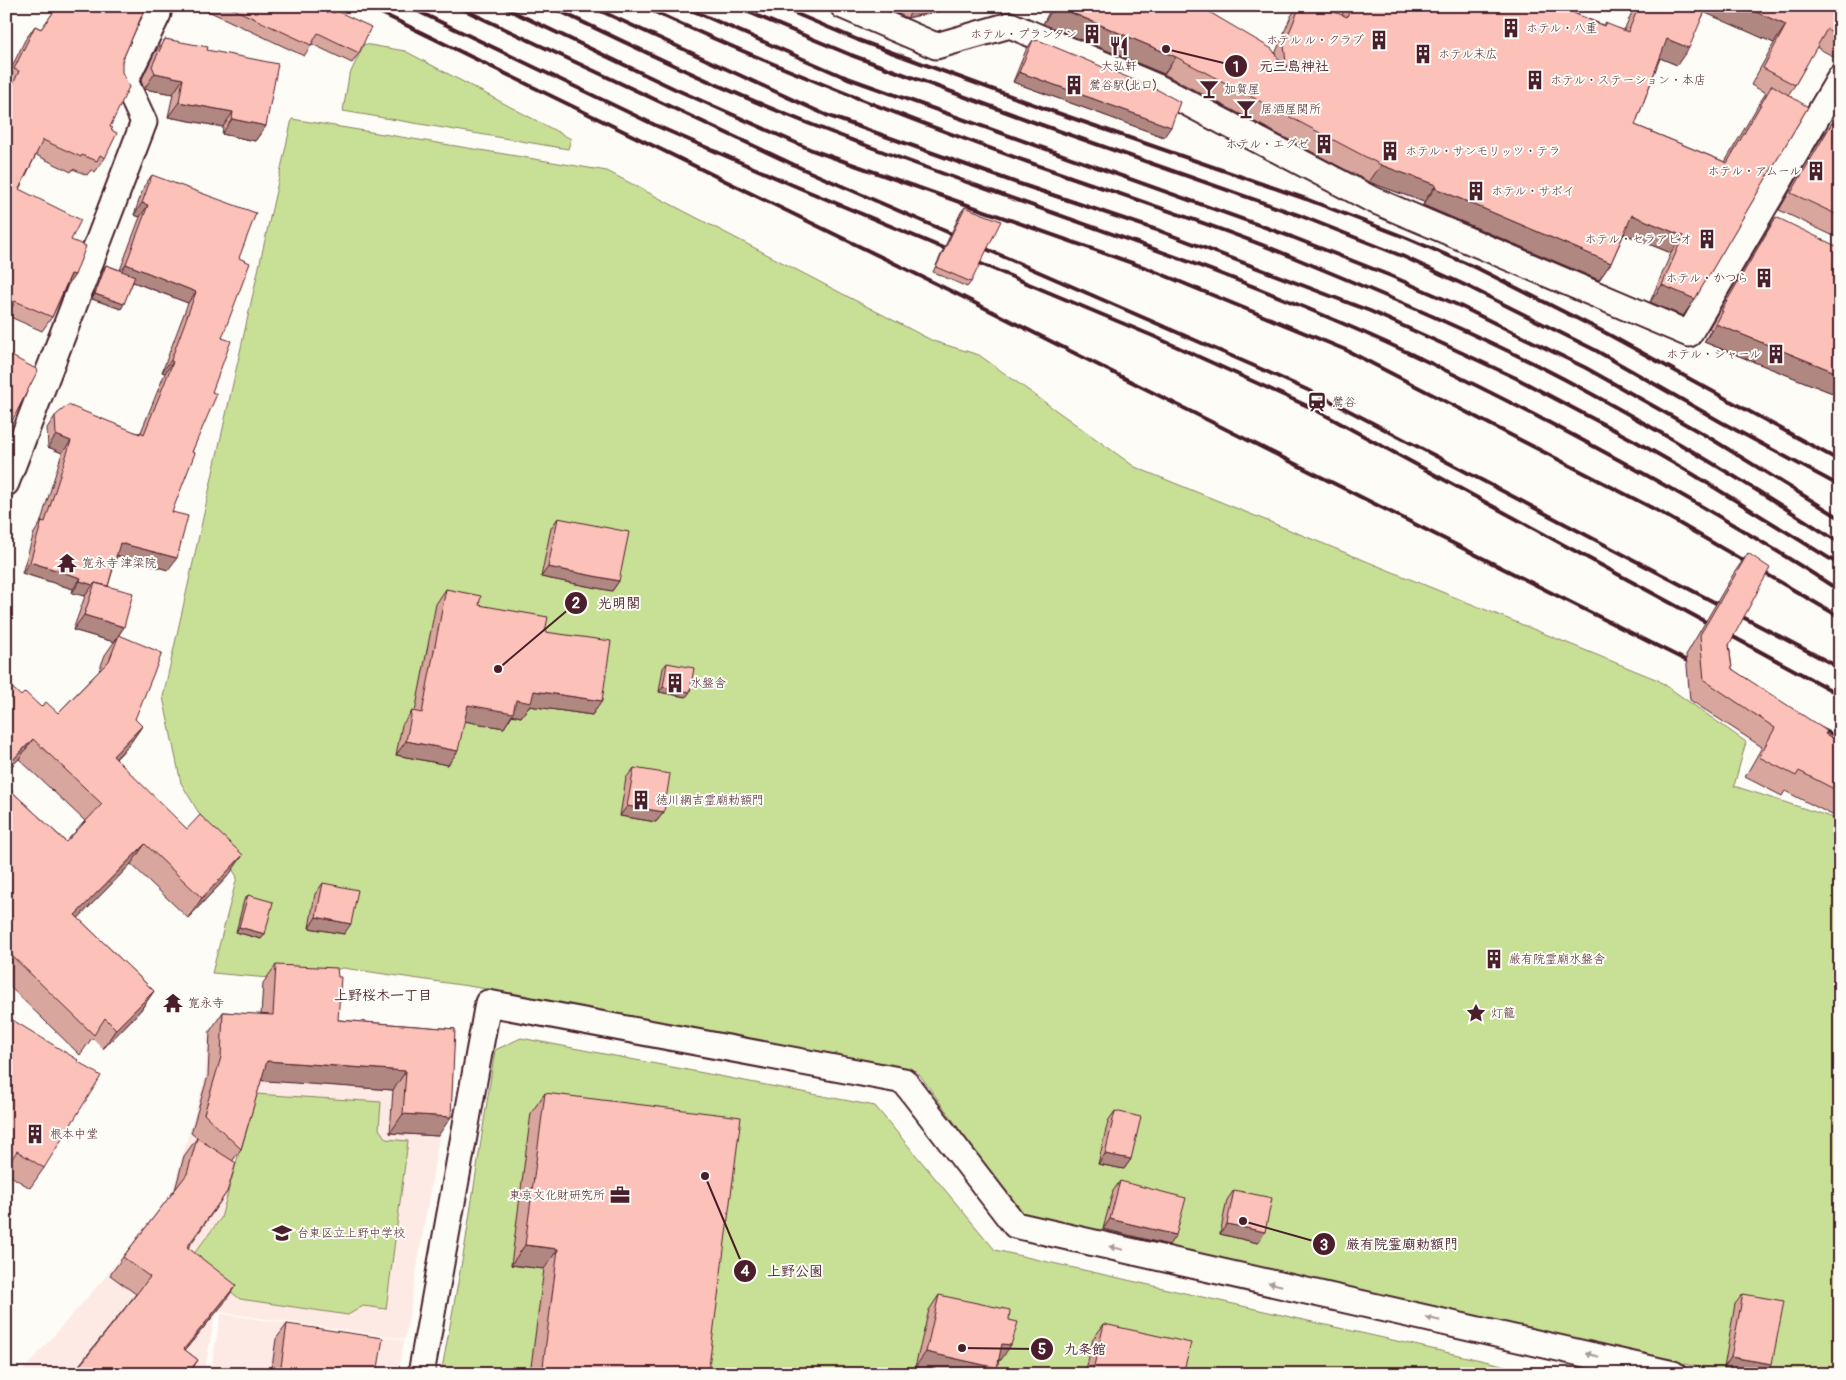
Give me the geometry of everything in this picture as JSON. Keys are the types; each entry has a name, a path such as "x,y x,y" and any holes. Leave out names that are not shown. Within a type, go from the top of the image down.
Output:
{"street":[{"path":"6,483 144,122 125,81 158,14 149,6"},
{"path":"843,6 936,46 1015,16 1158,87 1371,199 1689,334 1768,220 1840,78"},
{"path":"421,1374 488,1003 904,1081 1016,1225 1673,1374"}],"shaded area":[{"name":"台東区立上野中学校","path":"208,1029 456,1036 405,1339 219,1312 214,1319 204,1374 20,1374 108,1274 172,1192 205,1077"},
{"path":"221,1314 404,1340 398,1374 210,1374"}],"green space":[{"path":"364,44 405,51 571,139 568,149 343,111 349,76"},
{"path":"292,119 607,171 933,341 979,355 1135,467 1658,680 1746,742 1734,786 1840,820 1840,1374 1729,1374 1021,1214 917,1071 475,987 343,968 291,980 212,973 237,877 181,783 163,697"},
{"path":"521,1038 875,1106 995,1250 1542,1374 441,1374 465,1245 495,1050"},
{"path":"255,1094 381,1102 379,1129 386,1139 408,1141 386,1309 363,1306 348,1315 240,1299 190,1259 221,1218"}],"building":[{"path":"58,6 106,6 107,9 109,6 146,6 122,61 122,72 129,87 110,127 113,128 111,130 117,133 105,158 100,155 97,161 82,155 81,157 43,140 19,189 81,220 71,240 86,246 75,275 71,274 52,317 15,301 6,320 6,100 19,71 14,69 35,26 41,29"},
{"path":"227,6 322,6 334,13 335,10 371,27 359,53 318,33 311,45"},
{"path":"1056,6 1199,6 1272,49 1287,72 1284,45 1300,6 1320,6 1347,17 1351,6 1557,6 1604,26 1605,23 1628,32 1639,6 1707,6 1689,48 1667,39 1635,125 1727,163 1772,85 1808,107 1695,299 1662,285 1683,236 1632,215 1611,263 1435,188 1436,185 1381,165 1176,57"},
{"path":"1742,6 1840,6 1840,36 1827,29 1795,85 1763,68 1786,25"},
{"path":"165,39 208,47 207,50 278,64 266,126 232,119 233,112 179,102 183,79 155,73 152,66"},
{"path":"1033,40 1038,40 1158,90 1180,102 1171,127 1019,72"},
{"path":"1832,123 1839,127 1840,125 1840,216 1791,193"},
{"path":"152,175 256,213 239,258 250,263 222,338 231,341 212,392 217,394 192,452 195,453 172,512 188,516 177,558 120,543 108,586 95,583 93,585 80,581 81,578 30,562 42,521 45,522 71,441 56,435 55,416 68,405 144,434 173,362 171,360 196,292 126,264 148,205 142,203"},
{"path":"965,207 1001,221 971,282 936,267"},
{"path":"1776,217 1840,248 1840,374 1716,324 1723,311 1721,311"},
{"path":"106,265 135,276 124,304 95,294"},
{"path":"6,353 38,370 6,433"},
{"path":"558,518 629,532 619,581 548,567"},
{"path":"1748,553 1770,568 1729,645 1732,669 1827,731 1825,734 1840,742 1840,792 1799,771 1796,776 1759,757 1775,728 1704,680 1700,635"},
{"path":"95,583 133,593 124,627 84,615"},
{"path":"446,589 481,596 479,605 548,617 545,632 611,641 602,701 534,691 531,703 516,700 513,713 468,705 458,751 406,741 412,711 422,713"},
{"path":"119,635 162,653 135,719 142,726 113,756 187,829 200,815 243,855 202,898 145,844 75,915 154,991 116,1029 105,1018 94,1035 6,950 6,786 66,842 102,804 33,739 6,767 6,682 21,696 25,692 41,707 46,702 58,713 109,661"},
{"name":"水盤舎","path":"667,663 694,668 690,692 663,687"},
{"path":"634,768 670,774 664,812 627,806"},
{"path":"323,883 358,890 351,924 316,917"},
{"path":"248,895 273,902 265,934 239,927"},
{"path":"276,965 337,968 338,977 341,977 338,1020 455,1029 451,1117 403,1114 406,1071 267,1061 241,1149 204,1114 221,1057 223,1012 273,1015"},
{"name":"根本中堂","path":"6,1016 101,1076 44,1168 17,1151 9,1163 6,1161"},
{"name":"東京文化財研究所","path":"545,1093 741,1117 708,1374 542,1374 558,1249 525,1245"},
{"path":"1115,1111 1141,1117 1131,1159 1105,1154"},
{"path":"197,1138 236,1163 227,1192 187,1247 236,1285 184,1349 198,1360 187,1374 73,1374 150,1277 123,1257 187,1174"},
{"path":"1120,1181 1186,1198 1176,1235 1110,1219"},
{"path":"1234,1190 1272,1198 1265,1232 1227,1224"},
{"path":"1743,1294 1784,1301 1772,1364 1731,1357"},
{"path":"939,1295 1010,1310 1009,1320 1018,1322 1011,1345 1002,1344 997,1368 926,1352"},
{"path":"287,1324 383,1338 377,1374 280,1374"},
{"path":"1104,1324 1191,1343 1183,1374 1092,1374"}],"railway":[{"path":"367,6 955,293 1699,667"},
{"path":"407,6 657,126 1153,336 1314,409 1840,695"},
{"path":"456,6 803,169 1321,396 1840,668"},
{"path":"501,6 675,89 812,150 1149,269 1346,350 1658,511 1840,617"},
{"path":"549,6 753,101 888,154 1150,247 1280,297 1379,339 1483,389 1619,460 1731,523 1840,591"},
{"path":"590,6 826,115 1017,183 1160,231 1370,311 1516,378 1635,441 1691,473 1840,565"},
{"path":"642,6 737,49 882,108 1258,243 1436,318 1508,351 1612,405 1711,462 1840,543"},
{"path":"682,6 842,76 1292,237 1391,276 1460,306 1586,368 1710,438 1840,518"},
{"path":"734,6 851,55 1039,124 1301,216 1402,256 1595,350 1721,422 1840,486"},
{"path":"778,6 858,40 1046,109 1306,199 1407,238 1477,268 1604,332 1840,461"},
{"path":"1815,726 1840,738"}],"place":[{"name":"ホテル・八重","path":"1511,28"},
{"name":"ホテル・プランタン","path":"1092,34"},
{"name":"ホテル ル・クラブ","path":"1379,40"},
{"name":"大弘軒","path":"1119,46"},
{"name":"元三島神社","path":"1166,49"},
{"name":"ホテル末広","path":"1423,54"},
{"name":"ホテル・ステーション・本店","path":"1535,80"},
{"name":"鶯谷駅(北口)","path":"1074,85"},
{"name":"加賀屋","path":"1209,89"},
{"name":"居酒屋関所","path":"1246,109"},
{"name":"ホテル・エグゼ","path":"1324,144"},
{"name":"ホテル・サンモリッツ・テラ","path":"1390,151"},
{"name":"ホテル・アムール","path":"1816,171"},
{"name":"ホテル・サボイ","path":"1476,191"},
{"name":"ホテル・セラアピオ","path":"1707,239"},
{"name":"ホテル・かつら","path":"1764,278"},
{"name":"ホテル・シャール","path":"1776,354"},
{"name":"鶯谷","path":"1317,402"},
{"name":"寛永寺 津梁院","path":"67,563"},
{"name":"光明閣","path":"498,669"},
{"name":"水盤舎","path":"675,683"},
{"name":"徳川綱吉霊廟勅額門","path":"641,800"},
{"name":"厳有院霊廟水盤舎","path":"1494,959"},
{"name":"寛永寺","path":"173,1003"},
{"name":"灯籠","path":"1476,1013"},
{"name":"根本中堂","path":"35,1134"},
{"name":"上野公園","path":"705,1176"},
{"name":"東京文化財研究所","path":"620,1195"},
{"name":"厳有院霊廟勅額門","path":"1243,1221"},
{"name":"台東区立上野中学校","path":"282,1233"},
{"name":"九条館","path":"962,1348"}],"district":[{"name":"上野桜木一丁目","path":"383,995"}]}
